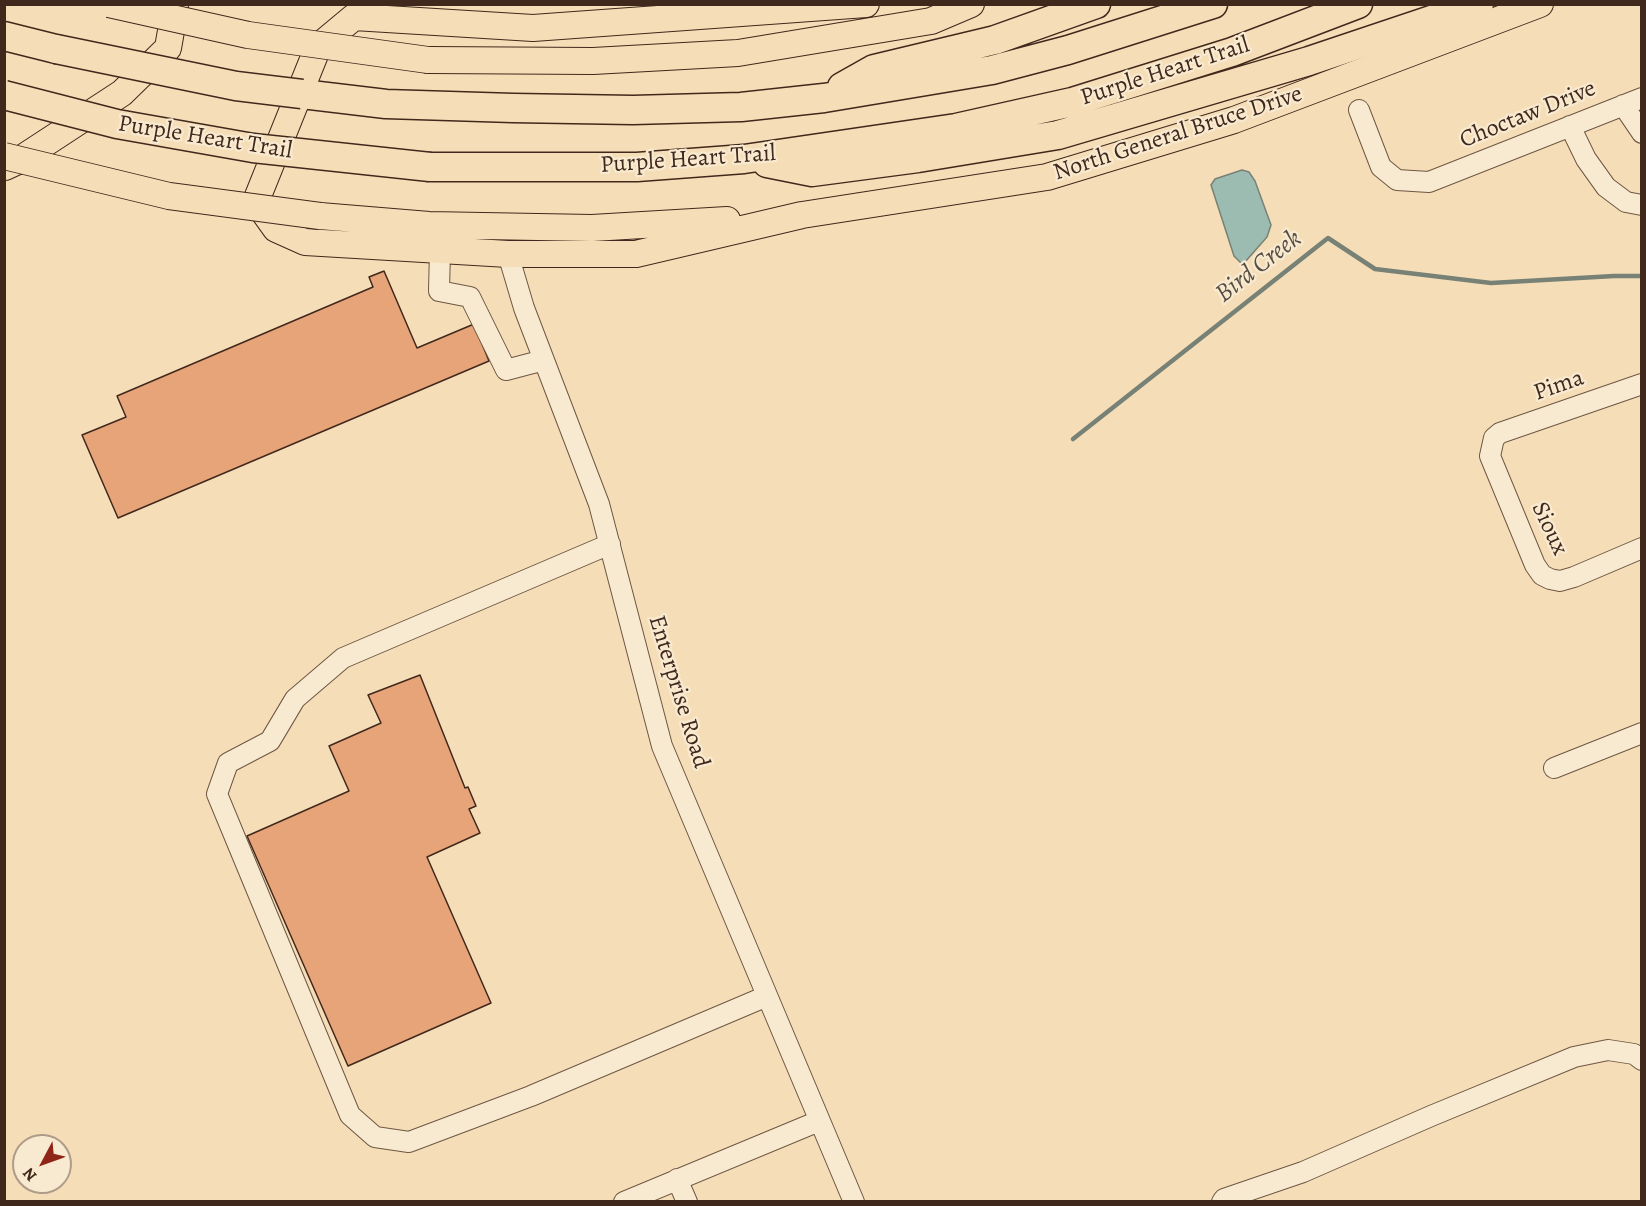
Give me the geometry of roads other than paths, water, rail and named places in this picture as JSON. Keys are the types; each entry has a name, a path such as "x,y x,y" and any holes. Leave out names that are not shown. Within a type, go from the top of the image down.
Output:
{"highway":[{"path":"824,98 874,69 995,40 1096,4"},
{"name":"Purple Heart Trail","path":"4,36 236,86 386,104 644,110 741,107 824,98 992,70 1068,50 1213,4"},
{"name":"Purple Heart Trail","path":"4,95 117,124 254,148 430,167 637,167 744,159 956,128 1072,102 1232,52 1358,4"},
{"path":"744,159 813,172 918,158 1058,135 1309,61 1479,4"}],"main road":[{"path":"108,4 248,35 428,60 592,61 738,53 930,21 971,4"},
{"path":"4,167 18,161 122,93 168,48 175,8 173,4"},
{"path":"802,215 636,254 508,254 305,242 276,229 256,201 318,47 354,17 533,28 866,4"},
{"name":"North General Bruce Drive","path":"802,215 1047,177 1234,120 1540,4"},
{"path":"4,156 170,196 320,216 429,225 591,228 802,215"}],"street":[{"name":"Choctaw Drive","path":"1359,110 1381,167 1397,180 1429,182 1632,101 1641,133"},
{"path":"1570,126 1586,159 1606,187 1626,202 1641,205"},
{"path":"440,250 439,291 470,297 506,370 544,360"},
{"name":"Enterprise Road","path":"508,254 524,308 599,504 662,746 854,1202"},
{"name":"Pima","path":"1494,438 1500,433 1641,384"},
{"name":"Sioux","path":"1494,438 1490,456 1535,565 1542,575 1560,580 1574,577 1641,548"},
{"path":"610,544 343,658 295,699 270,741 228,764 217,794 350,1115 375,1137 409,1142 531,1096 767,996"},
{"path":"1554,768 1641,733"},
{"path":"1222,1202 1224,1199 1304,1172 1574,1057 1608,1050 1635,1054 1641,1060"},
{"path":"624,1202 819,1121"},
{"path":"677,1179 687,1202"}],"water":[{"path":"1242,170 1249,172 1255,181 1271,225 1267,237 1245,262 1241,263 1234,256 1211,185 1215,179"}],"waterway":[{"name":"Bird Creek","path":"1073,439 1328,238 1375,269 1491,283 1642,276"}]}
